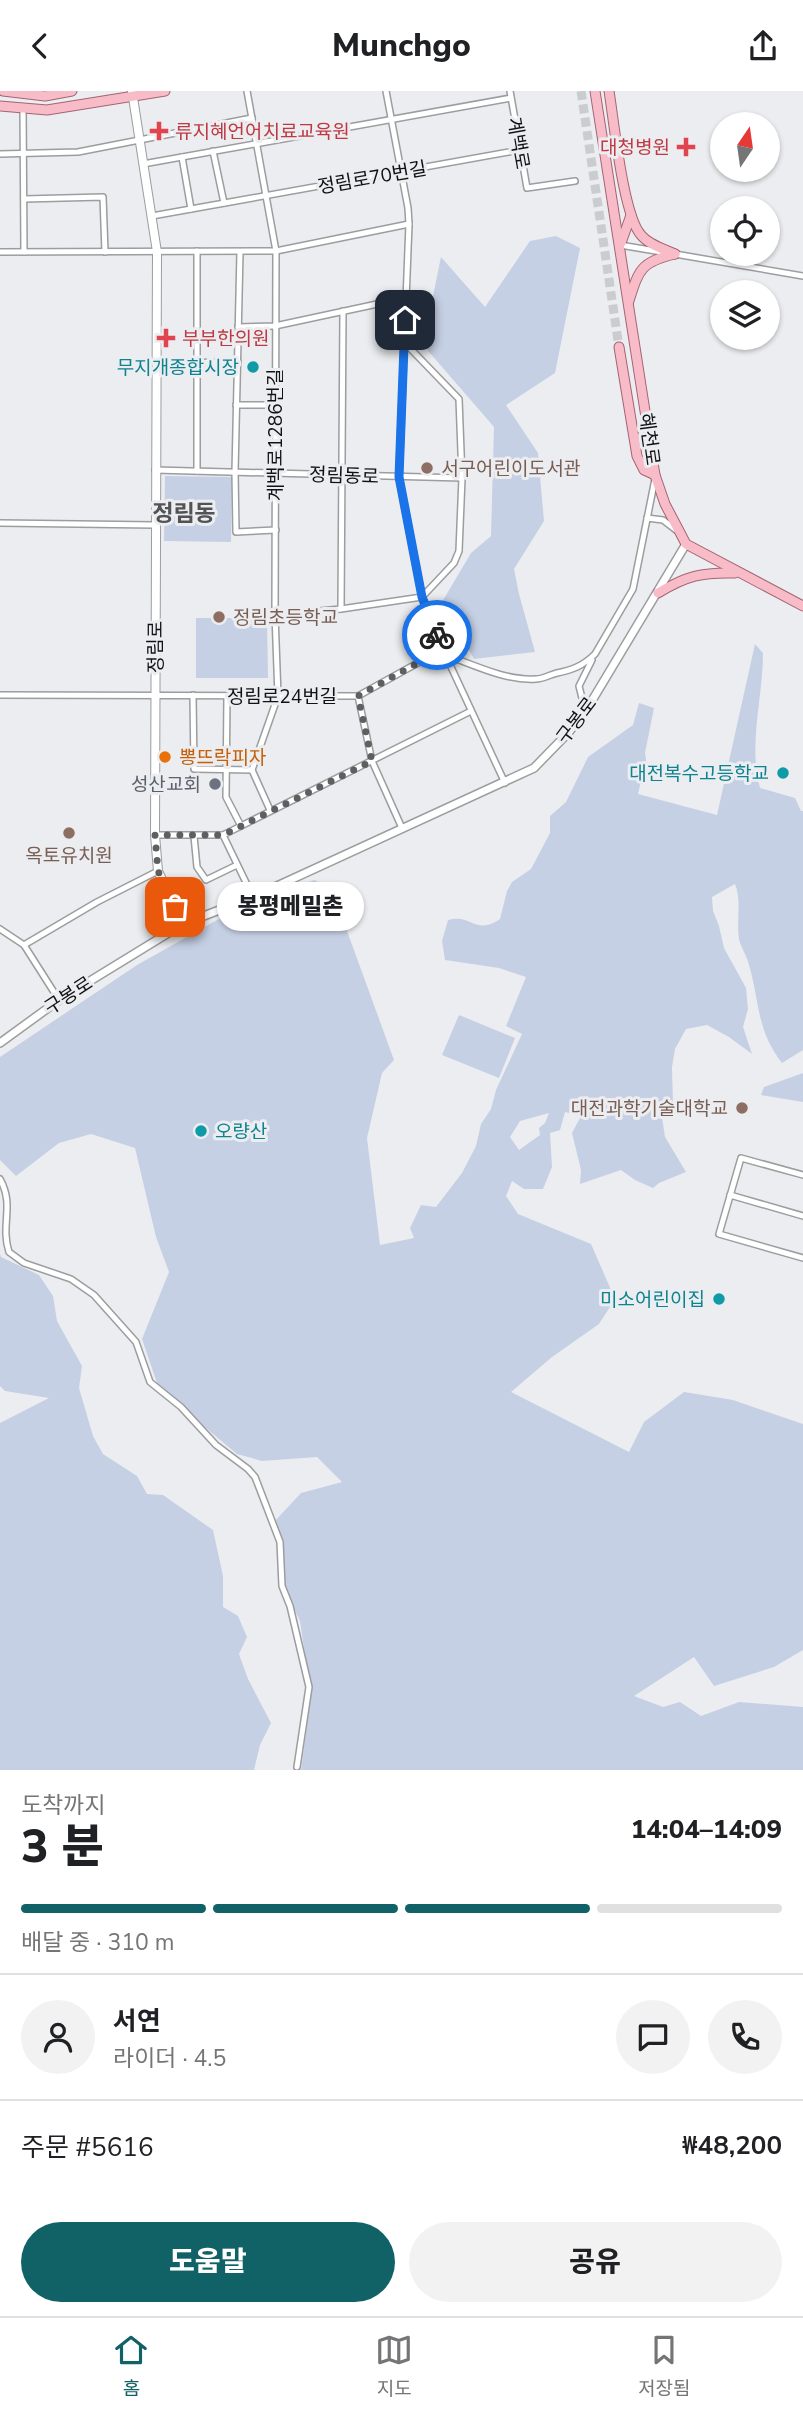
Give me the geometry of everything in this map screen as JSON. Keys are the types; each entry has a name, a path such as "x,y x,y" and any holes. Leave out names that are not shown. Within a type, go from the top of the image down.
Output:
{"main road":[{"path":"3,91 45,96 72,91"},
{"path":"0,106 47,110 133,94 165,91"},
{"name":"혜천로","path":"595,91 655,475 665,504 683,539"},
{"path":"609,91 631,215 640,235 675,254"},
{"name":"정림로","path":"133,94 157,252 155,835 158,871 183,924"},
{"path":"620,246 631,215"},
{"path":"629,303 636,278 643,269 653,259 675,254"},
{"path":"619,347 637,456 644,470 655,475"},
{"path":"683,539 738,573 802,602"},
{"path":"658,593 677,581 697,574 738,573"}],"street":[{"name":"계백로1286번길","path":"247,91 276,251 275,615 278,696 251,770"},
{"path":"386,91 409,224 399,477 422,597 444,652 505,783"},
{"name":"계백로","path":"510,91 527,188 575,181"},
{"path":"143,164 512,98"},
{"path":"23,108 24,252"},
{"path":"0,154 78,152 252,118"},
{"name":"정림로70번길","path":"152,216 520,150"},
{"path":"213,151 224,203"},
{"path":"182,157 191,209"},
{"path":"24,199 103,197 104,252"},
{"path":"0,252 276,251 409,224"},
{"path":"620,246 803,276"},
{"path":"197,251 197,471"},
{"path":"240,252 236,532 276,530"},
{"path":"239,327 275,326 405,298"},
{"path":"341,609 344,311"},
{"path":"275,615 422,597 454,563 459,551 462,478 459,399 404,342"},
{"path":"156,363 238,362"},
{"path":"236,405 275,405"},
{"name":"정림동로","path":"155,470 462,478"},
{"path":"590,704 582,698 579,686 633,589 655,475"},
{"path":"647,518 663,520 683,539"},
{"path":"0,523 155,525"},
{"name":"구봉로","path":"0,1043 59,1000 183,924 253,897 534,768 590,704 658,593 683,539"},
{"path":"444,652 502,674 526,679 540,679 554,673 571,671 595,654"},
{"name":"정림로24번길","path":"0,695 358,696 444,652"},
{"path":"193,695 194,769 251,770 270,810"},
{"path":"227,696 226,797 241,826"},
{"path":"358,696 372,761 402,828"},
{"path":"155,835 223,835 471,711"},
{"path":"223,835 253,897"},
{"path":"194,836 197,867 206,880 237,865"},
{"path":"24,945 97,902 158,871"},
{"path":"0,929 24,945 59,1000"},
{"path":"803,1175 741,1158 719,1234 803,1258"},
{"path":"0,1179 7,1191 5,1228 9,1252 24,1263 71,1279 94,1295 136,1342 150,1382 181,1407 216,1445 255,1477 281,1542 282,1586 290,1606 309,1687 297,1767"},
{"path":"730,1195 803,1216"}],"shaded area":[{"path":"556,236 580,248 555,373 506,405 538,453 544,521 514,569 535,652 474,659 442,602 471,553 491,536 494,427 423,345 441,257 485,307 530,241"},
{"path":"165,476 232,477 231,542 164,541"},
{"path":"196,618 267,618 268,678 196,678"},
{"path":"755,644 763,653 755,755 760,788 795,798 803,811 803,1050 782,1063 767,1039 753,979 739,939 735,884 712,897 713,911 724,948 746,988 748,1009 743,1027 752,1054 707,1025 686,1029 675,1049 672,1067 673,1106 661,1111 665,1137 686,1172 653,1188 621,1170 580,1184 581,1170 572,1133 581,1116 565,1112 560,1130 550,1133 552,1167 543,1189 524,1189 512,1181 506,1196 518,1214 591,1244 615,1299 599,1324 552,1357 511,1392 629,1452 644,1422 684,1392 733,1400 803,1424 803,1650 774,1667 714,1686 694,1657 634,1696 663,1707 680,1702 701,1716 739,1702 803,1707 803,1770 301,1770 311,1696 300,1621 285,1590 281,1542 274,1522 301,1493 342,1482 317,1457 262,1461 237,1454 159,1389 142,1339 169,1272 156,1237 135,1148 91,1134 59,1143 16,1176 0,1160 0,1057 137,965 217,920 314,880 331,887 394,1060 382,1073 367,1138 380,1245 414,1238 410,1228 421,1205 436,1207 462,1173 476,1146 481,1124 491,1109 496,1090 522,1034 506,1026 526,977 499,968 445,960 442,941 448,920 463,919 485,925 500,919 512,882 531,869 550,833 550,816 566,802 588,757 633,725 639,703 654,708 638,794 717,815","holes":["549,1113 545,1123 539,1128 540,1135 519,1150 510,1137 520,1121"]},
{"path":"459,1015 515,1038 499,1078 442,1055"},
{"path":"803,1073 803,1102 761,1095 764,1087"},
{"path":"0,1254 1,1257 39,1275 53,1296 57,1321 82,1366 79,1388 93,1436 103,1454 137,1476 147,1494 163,1495 213,1530 223,1576 223,1607 238,1616 247,1637 239,1654 248,1679 271,1723 260,1745 254,1770 0,1770 0,1423 49,1398 5,1391 0,1386"}],"tunnel":[{"path":"581,91 619,347"}],"way so far":[{"path":"175,907 158,871 155,835 223,835 372,761 358,696 443,649 437,635"}],"place":[{"name":"류지혜언어치료교육원","path":"159,131"},
{"name":"대청병원","path":"686,147"},
{"name":"부부한의원","path":"166,338"},
{"name":"무지개종합시장","path":"253,367"},
{"name":"서구어린이도서관","path":"427,468"},
{"name":"정림초등학교","path":"219,617"},
{"name":"뽕뜨락피자","path":"165,757"},
{"name":"대전복수고등학교","path":"783,773"},
{"name":"성산교회","path":"215,784"},
{"name":"옥토유치원","path":"69,833"},
{"name":"봉평메밀촌","path":"175,907"},
{"name":"대전과학기술대학교","path":"742,1108"},
{"name":"오량산","path":"201,1131"},
{"name":"미소어린이집","path":"719,1299"}],"district":[{"name":"정림동","path":"184,513"}],"route":[{"path":"405,320 399,477 422,597 437,635"}]}
